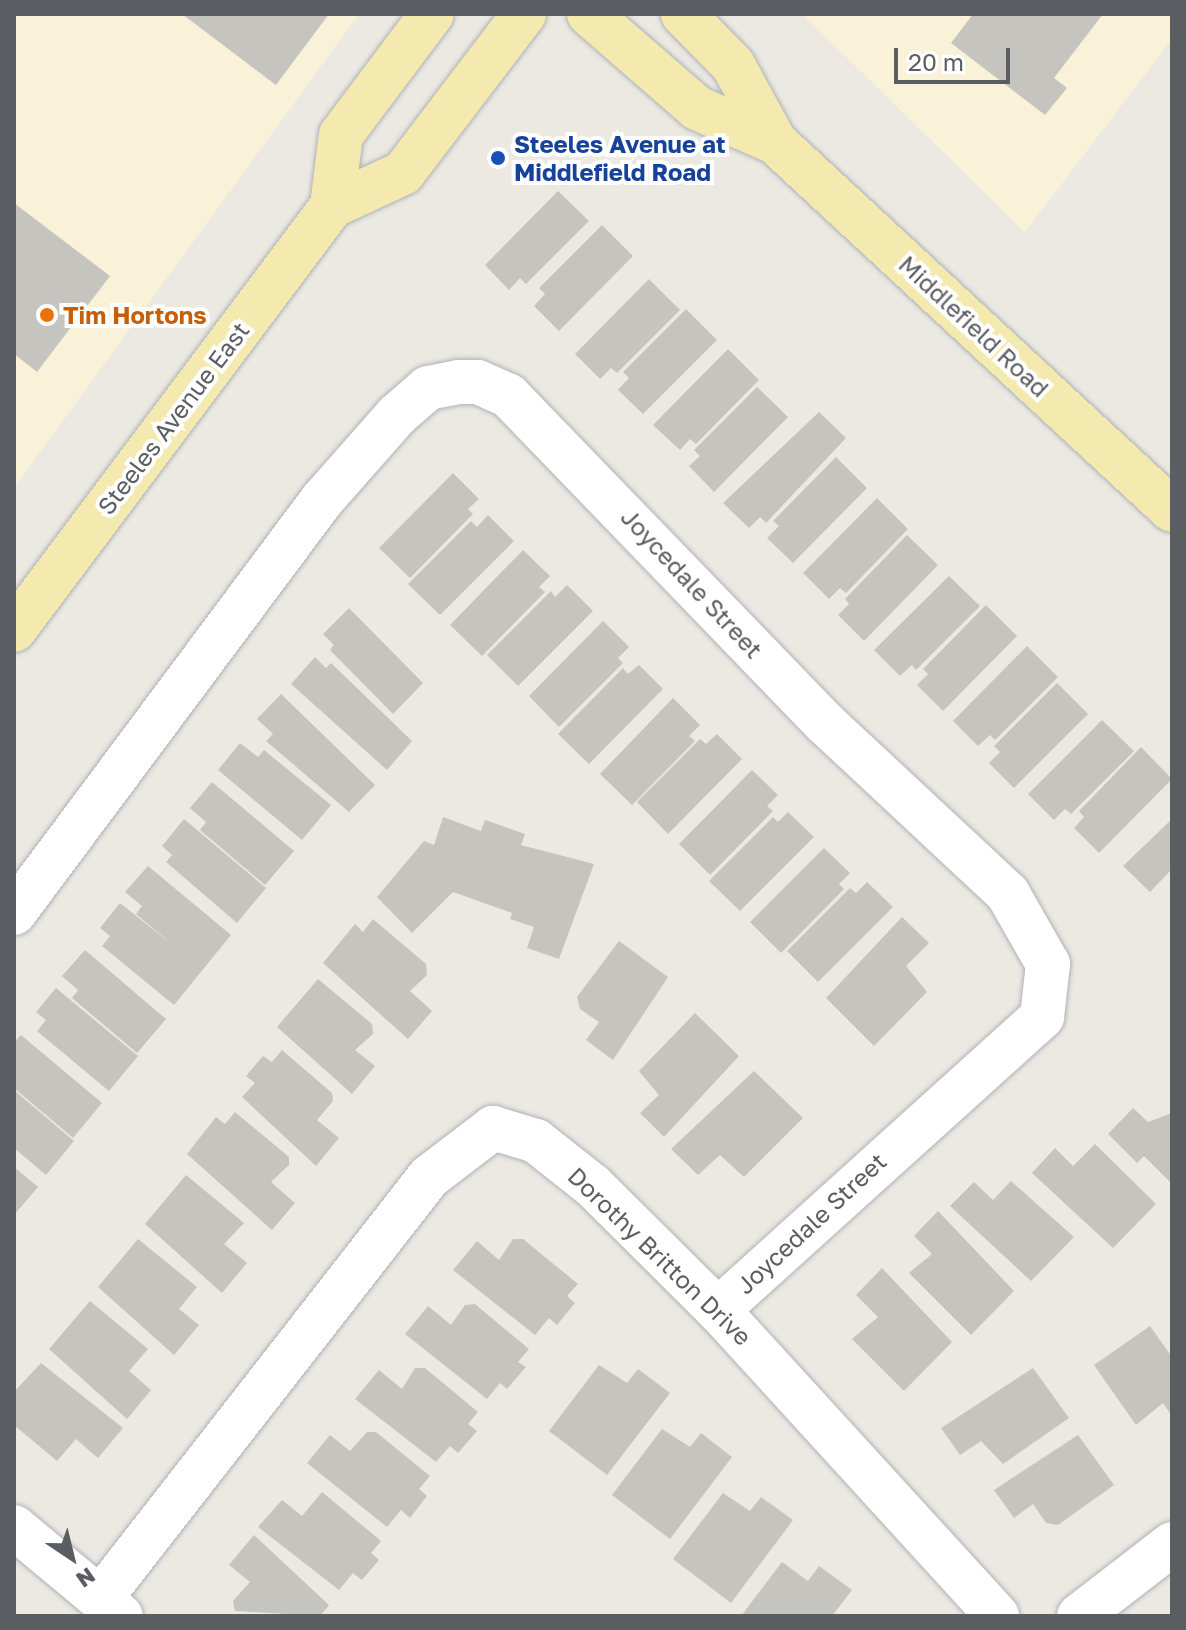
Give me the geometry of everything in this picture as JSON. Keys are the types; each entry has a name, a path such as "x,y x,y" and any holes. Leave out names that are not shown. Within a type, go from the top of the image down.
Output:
{"main road":[{"name":"Steeles Avenue East","path":"332,206 341,135 432,14"},
{"name":"Steeles Avenue East","path":"14,630 332,206 403,173 524,14"},
{"name":"Middlefield Road","path":"589,14 697,108 775,142"},
{"name":"Middlefield Road","path":"683,14 733,65 775,142 1172,510"}],"street":[{"name":"Joycedale Street","path":"14,913 322,500 397,415 428,388 458,382 478,382 509,396 826,724 1008,894 1048,964 1042,1017 718,1310"},
{"name":"Dorothy Britton Drive","path":"111,1607 429,1177 493,1128 536,1141 593,1186 718,1310 997,1616"},
{"path":"14,1527 111,1607"},
{"path":"1079,1616 1172,1544"}],"shaded area":[{"path":"14,14 359,14 14,488"},
{"path":"802,14 1172,14 1172,39 1025,232"}],"building":[{"path":"182,14 329,14 276,85"},
{"path":"973,14 1103,14 1054,78 1067,88 1045,115 951,43"},
{"path":"558,191 589,221 526,284 520,278 509,290 485,265"},
{"name":"Tim Hortons","path":"14,203 110,276 37,372 14,354"},
{"path":"602,225 633,256 559,331 534,306 545,294 539,288"},
{"path":"649,279 680,310 617,373 611,368 600,379 575,354"},
{"path":"686,309 717,340 643,414 618,390 629,378 623,372"},
{"path":"728,349 759,380 696,444 690,439 680,450 653,425"},
{"path":"757,387 788,417 714,492 689,466 700,456 694,450"},
{"path":"819,412 846,438 766,523 760,517 749,528 723,503"},
{"path":"836,457 867,488 793,563 767,538 779,526 773,521"},
{"path":"453,473 479,499 468,509 473,514 410,578 379,548"},
{"path":"877,498 908,529 846,593 840,588 829,599 803,573"},
{"path":"488,515 514,541 440,615 408,584 471,521 477,527"},
{"path":"907,535 938,565 864,641 838,615 849,604 845,599"},
{"path":"523,550 550,576 539,587 545,592 482,656 450,625"},
{"path":"949,576 980,606 916,670 912,665 900,676 874,650"},
{"path":"567,585 593,611 518,686 487,655 551,591 555,597"},
{"path":"986,605 1017,636 943,711 917,685 928,674 923,669"},
{"path":"349,608 423,683 393,714 330,650 334,645 323,634"},
{"path":"603,621 629,647 618,658 623,663 559,727 529,696"},
{"path":"1027,646 1058,677 995,740 990,735 978,746 953,721"},
{"path":"315,657 326,668 331,663 412,741 387,770 291,684"},
{"path":"639,665 663,689 589,764 558,734 623,668 628,674"},
{"path":"1057,683 1088,714 1014,788 989,763 1000,752 994,746"},
{"path":"281,694 375,785 349,812 266,741 273,734 257,719"},
{"path":"673,698 700,725 689,736 695,741 632,805 600,774"},
{"path":"1102,720 1134,751 1071,814 1065,809 1054,820 1028,794"},
{"path":"717,734 742,759 668,834 637,802 700,739 706,744"},
{"path":"240,743 258,757 264,750 331,805 302,840 218,770"},
{"path":"1141,747 1172,779 1099,853 1074,828 1084,817 1079,811"},
{"path":"752,770 778,795 767,806 773,811 710,875 679,844"},
{"path":"212,782 294,851 265,885 200,830 206,822 190,808"},
{"path":"788,812 814,837 740,911 709,881 773,817 778,822"},
{"path":"443,817 481,831 485,820 525,834 521,845 594,864 559,959 527,948 534,927 510,919 512,913 453,892 412,933 377,897 424,841 434,845"},
{"path":"184,819 266,888 237,923 166,862 172,855 162,846"},
{"path":"1172,819 1172,869 1150,892 1123,866"},
{"path":"824,848 850,873 839,884 844,889 781,953 750,922"},
{"path":"148,866 231,935 174,1005 102,946 110,936 100,928 120,903 174,946 136,914 142,906 125,892"},
{"path":"867,882 893,907 818,982 787,951 850,888 856,893"},
{"path":"902,917 929,943 906,966 927,992 874,1046 826,998"},
{"path":"373,919 426,964 427,975 410,991 432,1011 408,1039 323,963 355,924 363,932"},
{"path":"619,941 668,977 613,1060 586,1040 599,1022 580,1009 577,997"},
{"path":"85,950 166,1019 137,1053 72,998 78,990 62,976"},
{"path":"318,979 372,1024 373,1034 355,1050 375,1066 352,1094 277,1027"},
{"path":"56,988 138,1056 109,1091 37,1031 46,1020 36,1012"},
{"path":"695,1013 739,1056 664,1137 640,1113 659,1095 639,1071"},
{"path":"21,1035 102,1103 73,1138 14,1088 14,1042"},
{"path":"282,1050 332,1093 333,1101 317,1120 339,1138 316,1166 242,1097 255,1083 246,1076 263,1056 272,1062"},
{"path":"754,1071 803,1118 744,1177 720,1155 698,1175 671,1149"},
{"path":"14,1090 74,1141 46,1175 14,1148"},
{"path":"1133,1108 1148,1122 1172,1113 1172,1184 1144,1156 1137,1163 1108,1134"},
{"path":"235,1112 289,1157 289,1165 271,1182 295,1203 272,1230 187,1154 216,1117 225,1124"},
{"path":"1095,1144 1156,1204 1113,1248 1032,1173 1055,1148 1073,1166"},
{"path":"14,1167 38,1187 14,1215"},
{"path":"186,1175 244,1223 224,1244 247,1263 222,1293 145,1224"},
{"path":"1011,1181 1074,1237 1031,1281 950,1206 974,1182 993,1200"},
{"path":"938,1211 1014,1291 971,1335 909,1273 932,1254 914,1236"},
{"path":"138,1239 197,1287 179,1309 199,1325 174,1355 98,1287"},
{"path":"513,1239 523,1239 578,1284 567,1296 575,1303 557,1325 549,1318 535,1335 453,1270 477,1241 499,1260"},
{"path":"882,1268 952,1342 904,1391 852,1339 878,1317 856,1295"},
{"path":"90,1301 148,1349 129,1371 151,1390 127,1419 49,1349"},
{"path":"475,1304 529,1349 518,1362 526,1367 507,1389 500,1383 487,1399 405,1334 428,1306 451,1325 465,1305"},
{"path":"1150,1326 1172,1357 1172,1416 1163,1403 1136,1425 1094,1365"},
{"path":"41,1363 123,1428 98,1458 76,1439 57,1461 14,1425 14,1392"},
{"path":"599,1365 627,1383 638,1369 670,1393 607,1475 549,1431"},
{"path":"415,1368 425,1368 478,1412 468,1424 477,1431 458,1453 450,1446 436,1462 355,1399 379,1370 402,1389"},
{"path":"1033,1368 1069,1418 1003,1464 981,1441 960,1455 941,1428"},
{"path":"662,1429 690,1447 701,1433 732,1457 670,1539 612,1495"},
{"path":"367,1432 376,1432 430,1476 419,1489 427,1496 410,1518 401,1510 387,1527 307,1463 330,1435 350,1451"},
{"path":"1078,1435 1114,1485 1058,1525 1046,1523 1033,1504 1014,1518 994,1490"},
{"path":"322,1492 381,1541 371,1553 379,1560 362,1580 353,1573 339,1590 258,1527 282,1500 302,1516"},
{"path":"723,1493 750,1511 761,1497 793,1520 731,1603 673,1559"},
{"path":"254,1535 329,1605 320,1616 235,1611 233,1601 250,1582 229,1565"},
{"path":"782,1562 808,1581 819,1566 852,1590 832,1616 741,1616"}],"place":[{"name":"Steeles Avenue at Middlefield Road","path":"498,158"},
{"name":"Tim Hortons","path":"47,315"}]}
